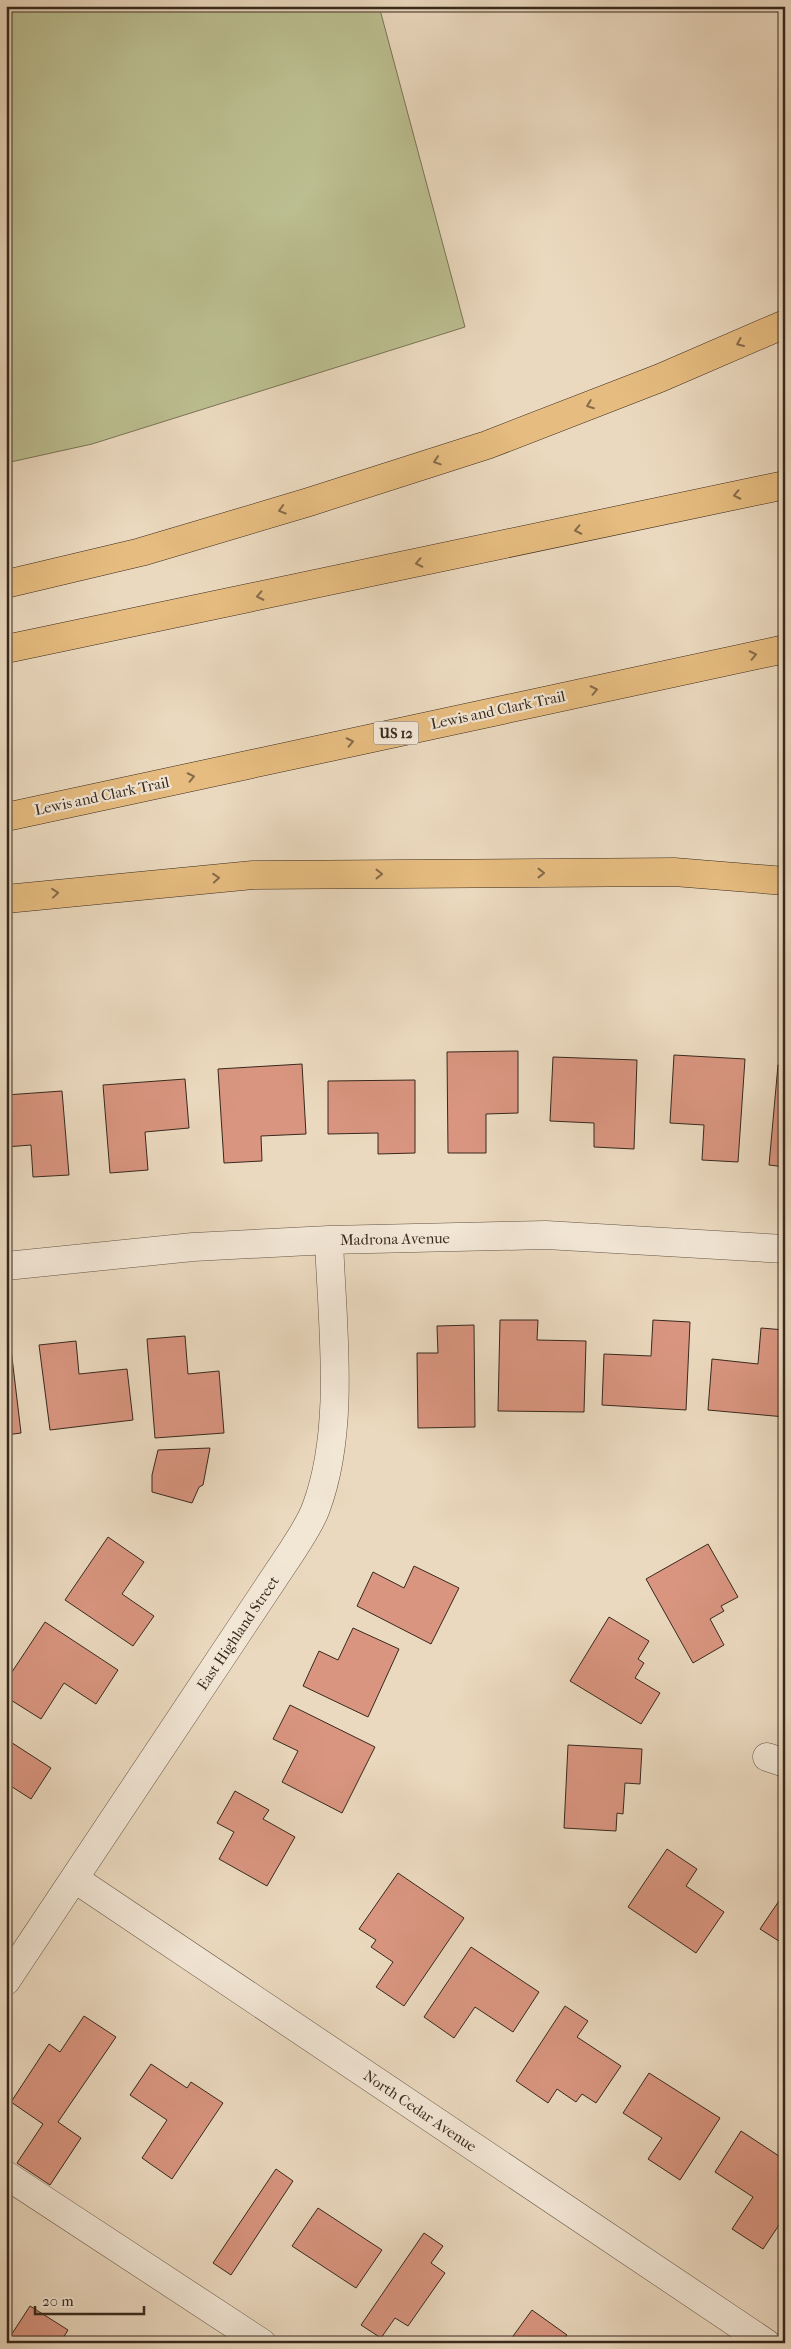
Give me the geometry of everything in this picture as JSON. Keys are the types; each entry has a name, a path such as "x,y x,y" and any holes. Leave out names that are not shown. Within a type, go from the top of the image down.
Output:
{"highway":[{"path":"6,584 141,552 309,502 488,445 660,378 785,324"},
{"path":"6,649 785,485"},
{"name":"Lewis and Clark Trail","path":"6,816 785,648"},
{"path":"6,899 253,875 674,872 785,881"}],"street":[{"name":"Madrona Avenue","path":"6,1266 193,1247 329,1240 546,1235 785,1249"},
{"name":"East Highland Street","path":"6,1981 294,1548 316,1509 330,1460 335,1401 329,1240"},
{"name":"North Cedar Avenue","path":"74,1879 766,2343"},
{"path":"6,2175 262,2343"}],"green space":[{"path":"6,6 379,6 465,327 92,444 6,463"}],"building":[{"path":"518,1051 518,1113 486,1114 486,1153 448,1153 447,1052"},
{"path":"674,1055 745,1059 738,1162 702,1160 704,1125 670,1123"},
{"path":"553,1057 637,1060 634,1149 594,1147 594,1123 550,1121"},
{"path":"302,1064 306,1134 261,1136 262,1161 224,1163 218,1069"},
{"path":"778,1065 785,1065 785,1167 769,1165"},
{"path":"185,1079 189,1128 145,1132 148,1170 110,1173 103,1085"},
{"path":"415,1080 415,1153 378,1154 378,1133 328,1134 328,1081"},
{"path":"62,1091 69,1175 33,1177 31,1145 6,1147 6,1095"},
{"path":"500,1320 538,1320 537,1340 586,1341 584,1412 498,1411"},
{"path":"653,1320 690,1322 686,1410 602,1405 604,1354 651,1356"},
{"path":"474,1325 475,1427 418,1428 417,1353 438,1353 437,1326"},
{"path":"761,1328 785,1330 785,1417 708,1410 712,1359 758,1364"},
{"path":"185,1336 188,1374 219,1371 224,1433 155,1438 147,1339"},
{"path":"76,1341 79,1374 127,1369 133,1420 50,1430 39,1345"},
{"path":"11,1349 21,1433 6,1435 6,1350"},
{"path":"210,1448 203,1485 199,1487 192,1503 152,1492 152,1475 158,1450"},
{"path":"108,1537 144,1562 122,1594 154,1616 133,1646 65,1600"},
{"path":"708,1544 738,1597 721,1606 724,1611 710,1619 724,1645 693,1663 646,1579"},
{"path":"414,1566 459,1588 431,1644 357,1606 373,1572 404,1588"},
{"path":"609,1617 649,1641 638,1659 644,1663 635,1678 660,1693 641,1724 570,1681"},
{"path":"45,1622 118,1670 96,1704 64,1683 41,1719 6,1697 6,1681"},
{"path":"353,1628 399,1649 368,1717 303,1686 319,1651 338,1660"},
{"path":"290,1705 375,1747 342,1813 282,1782 298,1751 273,1739"},
{"path":"6,1739 51,1768 31,1799 6,1783"},
{"path":"568,1745 642,1749 640,1784 625,1783 623,1814 617,1813 616,1831 564,1828"},
{"path":"235,1791 269,1810 263,1819 295,1837 267,1886 219,1859 234,1832 217,1823"},
{"path":"667,1849 697,1869 686,1886 724,1912 696,1953 628,1907"},
{"path":"398,1873 464,1918 404,2006 376,1987 393,1962 371,1947 376,1940 359,1929"},
{"path":"785,1892 785,1945 760,1929"},
{"path":"471,1947 539,1992 513,2032 475,2007 454,2038 424,2017"},
{"path":"565,2006 588,2021 577,2037 621,2066 596,2103 582,2094 576,2102 557,2089 548,2103 516,2081"},
{"path":"84,2016 116,2037 58,2122 81,2138 50,2185 17,2163 43,2124 11,2102 49,2044 60,2052"},
{"path":"151,2064 187,2088 191,2082 223,2103 172,2179 142,2158 167,2120 130,2095"},
{"path":"649,2073 720,2118 680,2180 648,2159 662,2138 623,2113"},
{"path":"741,2131 785,2160 785,2216 763,2249 732,2229 753,2197 715,2172"},
{"path":"276,2169 293,2181 231,2275 213,2263"},
{"path":"318,2208 382,2250 356,2288 292,2246"},
{"path":"424,2233 443,2246 431,2263 445,2273 408,2326 395,2318 381,2338 361,2325"},
{"path":"30,2306 68,2330 60,2343 6,2343"},
{"path":"532,2310 567,2335 561,2343 508,2343"}]}
